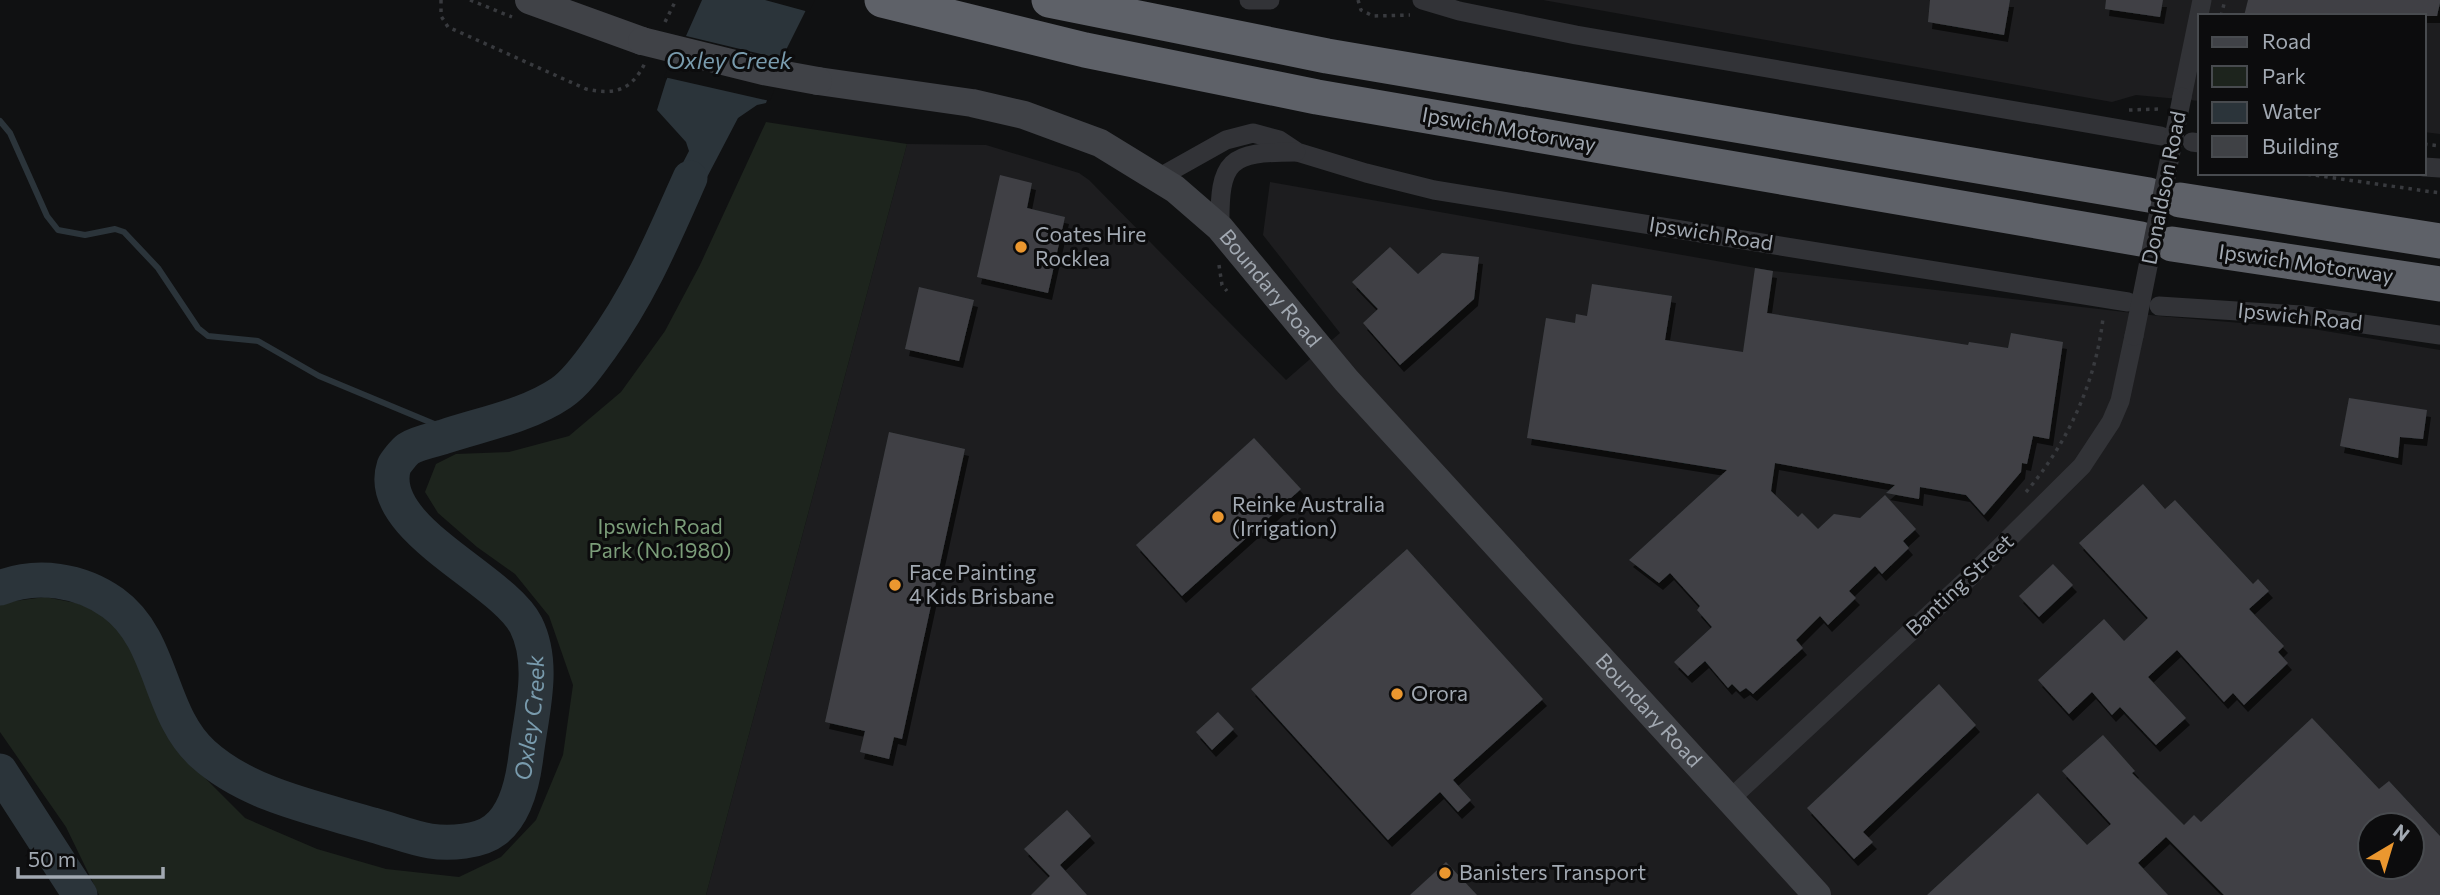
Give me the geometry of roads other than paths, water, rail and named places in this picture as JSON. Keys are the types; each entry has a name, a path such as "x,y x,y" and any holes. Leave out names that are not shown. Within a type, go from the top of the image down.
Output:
{"highway":[{"name":"Ipswich Motorway","path":"882,0 1085,50 1317,97 2156,242 2440,284"},
{"name":"Ipswich Motorway","path":"1049,0 1327,56 2440,241"}],"main road":[{"name":"Boundary Road","path":"529,0 651,42 763,71 972,103 1024,114 1100,143 1160,177 1220,228 1346,380 1817,895"}],"street":[{"path":"1249,0 1270,0"},
{"path":"1422,0 1459,11 1576,35 2161,136"},
{"name":"Donaldson Road","path":"2134,336 2198,19"},
{"name":"Ipswich Road","path":"1160,177 1241,135 1266,135 1297,152 1434,190 2128,302"},
{"name":"Ipswich Road","path":"1220,228 1220,189 1231,167 1255,152 1297,152"},
{"name":"Ipswich Road","path":"2160,306 2301,315 2440,335"},
{"name":"Banting Street","path":"1730,799 1981,566 2082,466 2111,422 2120,401 2134,336"}],"water":[{"name":"Oxley Creek","path":"702,0 811,0 783,56 766,103 757,105 738,118 682,225 656,215 689,151 686,142 657,110 666,81"}],"waterway":[{"path":"0,121 10,133 47,216 58,230 85,235 115,229 124,232 158,268 198,328 208,336 258,341 319,376 456,433"},
{"name":"Oxley Creek","path":"0,588 29,581 58,581 87,589 113,603 130,618 142,637 177,719 188,738 203,754 241,780 284,799 423,840 455,842 473,840 489,834 508,815 523,776 535,690 532,640 526,625 513,607 443,551 403,510 393,489 394,466 404,452 412,447 519,414 548,401 572,384 627,308 650,266 690,178"},
{"name":"Oxley Creek","path":"0,771 80,895"}],"place":[{"name":"Coates Hire Rocklea","path":"1021,247"},
{"name":"Reinke Australia (Irrigation)","path":"1218,517"},
{"name":"Face Painting 4 Kids Brisbane","path":"895,585"},
{"name":"Orora","path":"1397,694"},
{"name":"Banisters Transport","path":"1445,873"}],"park label":[{"name":"Ipswich Road Park (No.1980)","path":"660,539"}]}
